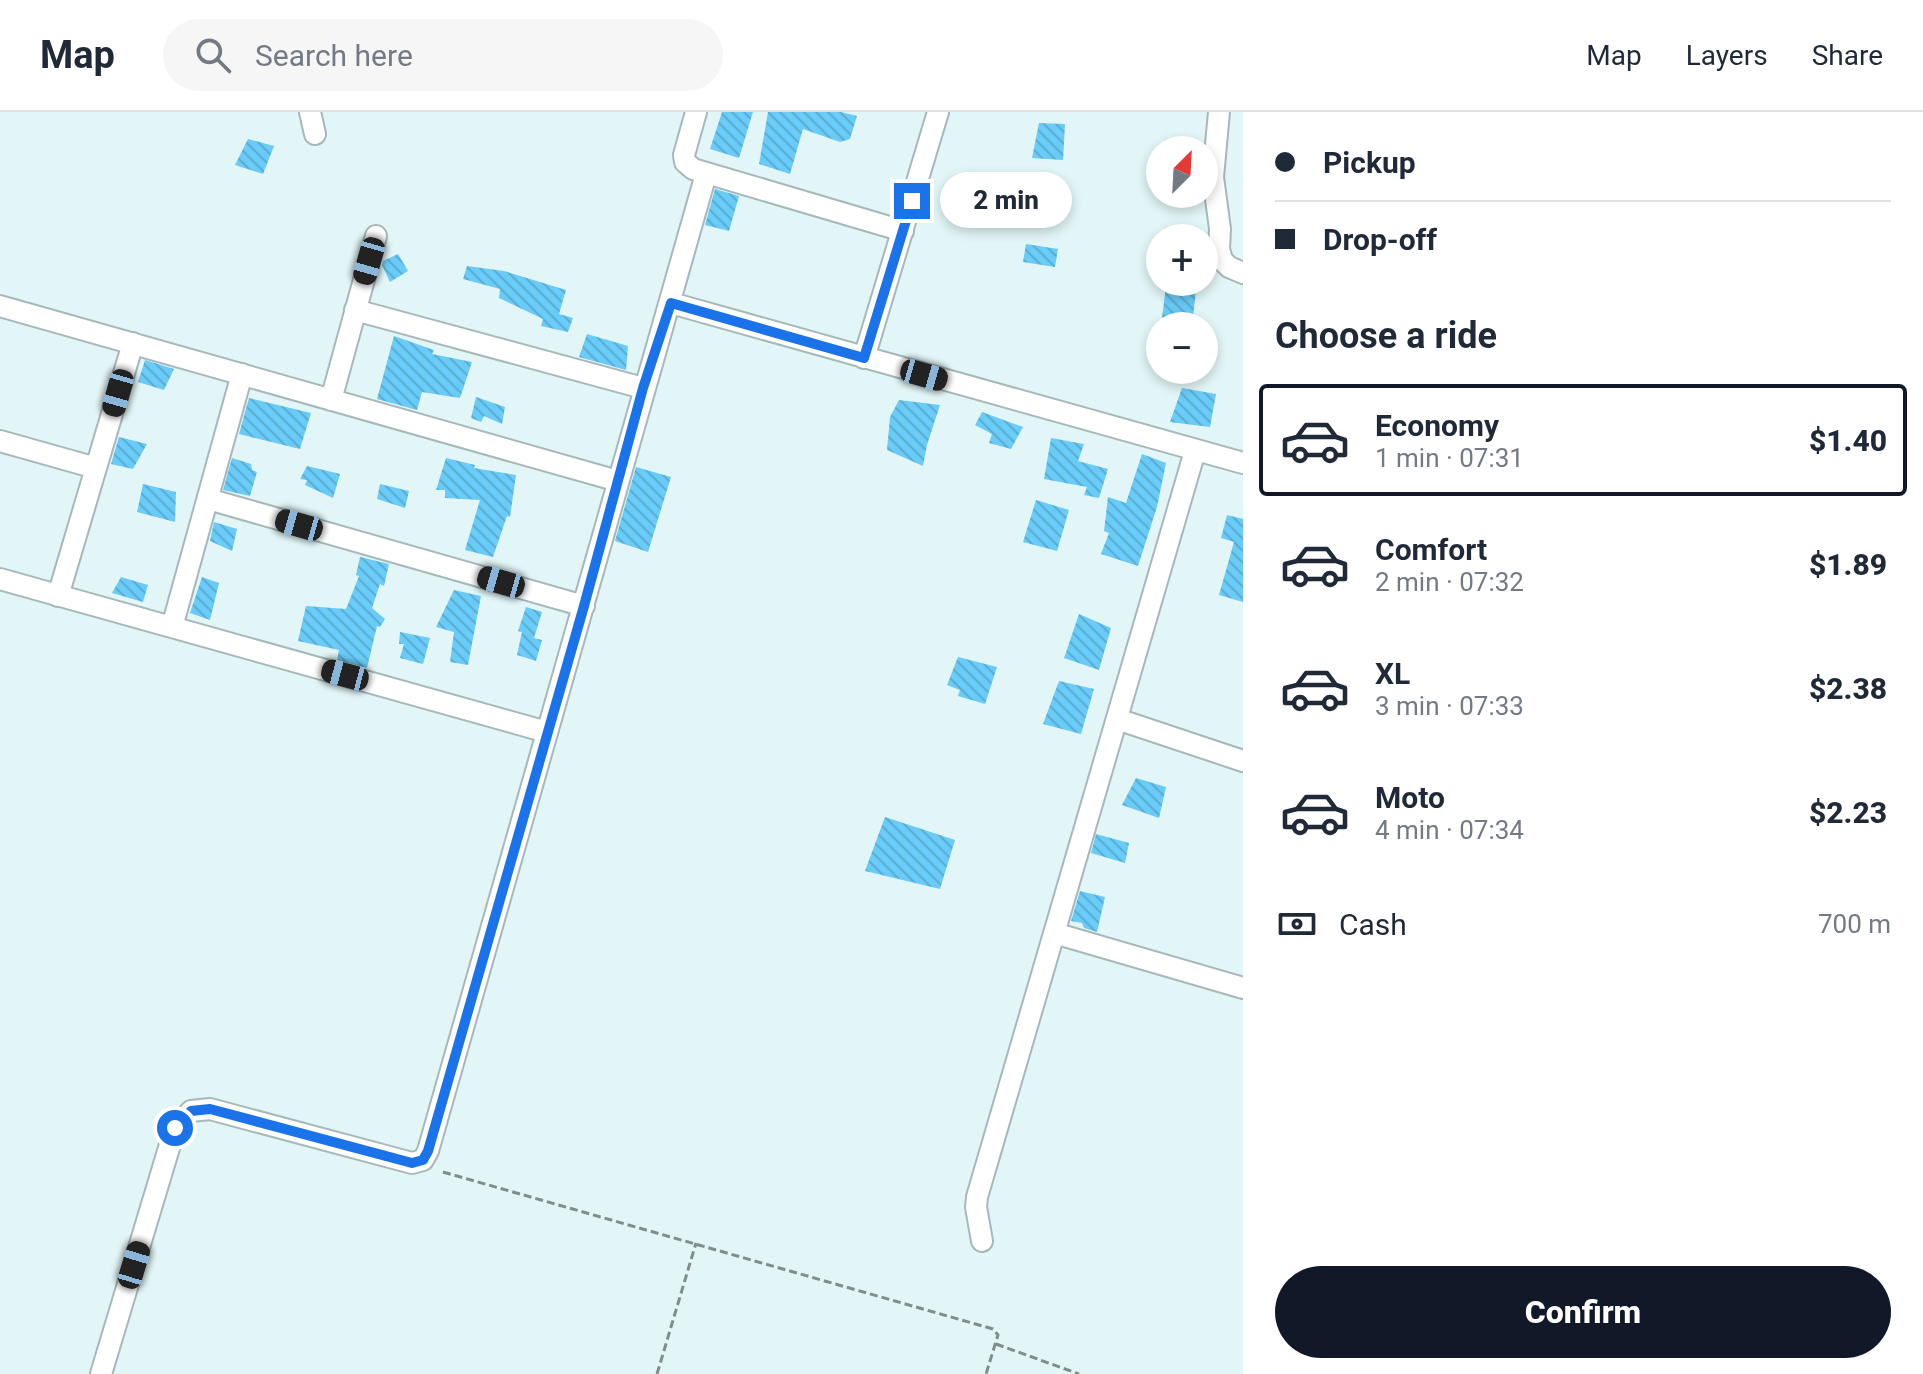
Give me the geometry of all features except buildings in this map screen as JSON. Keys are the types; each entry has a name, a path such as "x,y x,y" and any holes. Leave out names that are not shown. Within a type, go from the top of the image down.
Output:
{"street":[{"path":"310,112 315,134"},
{"path":"696,112 684,155 685,162 693,169 903,231"},
{"path":"864,358 938,112"},
{"path":"1219,112 1213,177 1220,229 1219,249 1222,260 1229,267 1243,273"},
{"path":"101,1374 175,1128 191,1111 210,1109 412,1163 423,1160 428,1151 706,174"},
{"path":"331,400 376,236"},
{"path":"671,303 1243,463"},
{"path":"0,306 618,481"},
{"path":"355,310 643,388"},
{"path":"58,596 133,343"},
{"path":"172,627 242,374"},
{"path":"0,441 96,468"},
{"path":"982,1241 977,1197 1195,451"},
{"path":"208,499 584,606"},
{"path":"0,579 547,732"},
{"path":"1117,719 1243,761"},
{"path":"1054,933 1243,988"}],"path":[{"path":"443,1172 993,1329 998,1335 986,1374"},
{"path":"657,1374 696,1243"},
{"path":"996,1344 1079,1374"}],"route":[{"path":"175,1128 191,1111 210,1109 412,1163 423,1160 584,606 643,388 671,303 864,358 912,201"}]}
